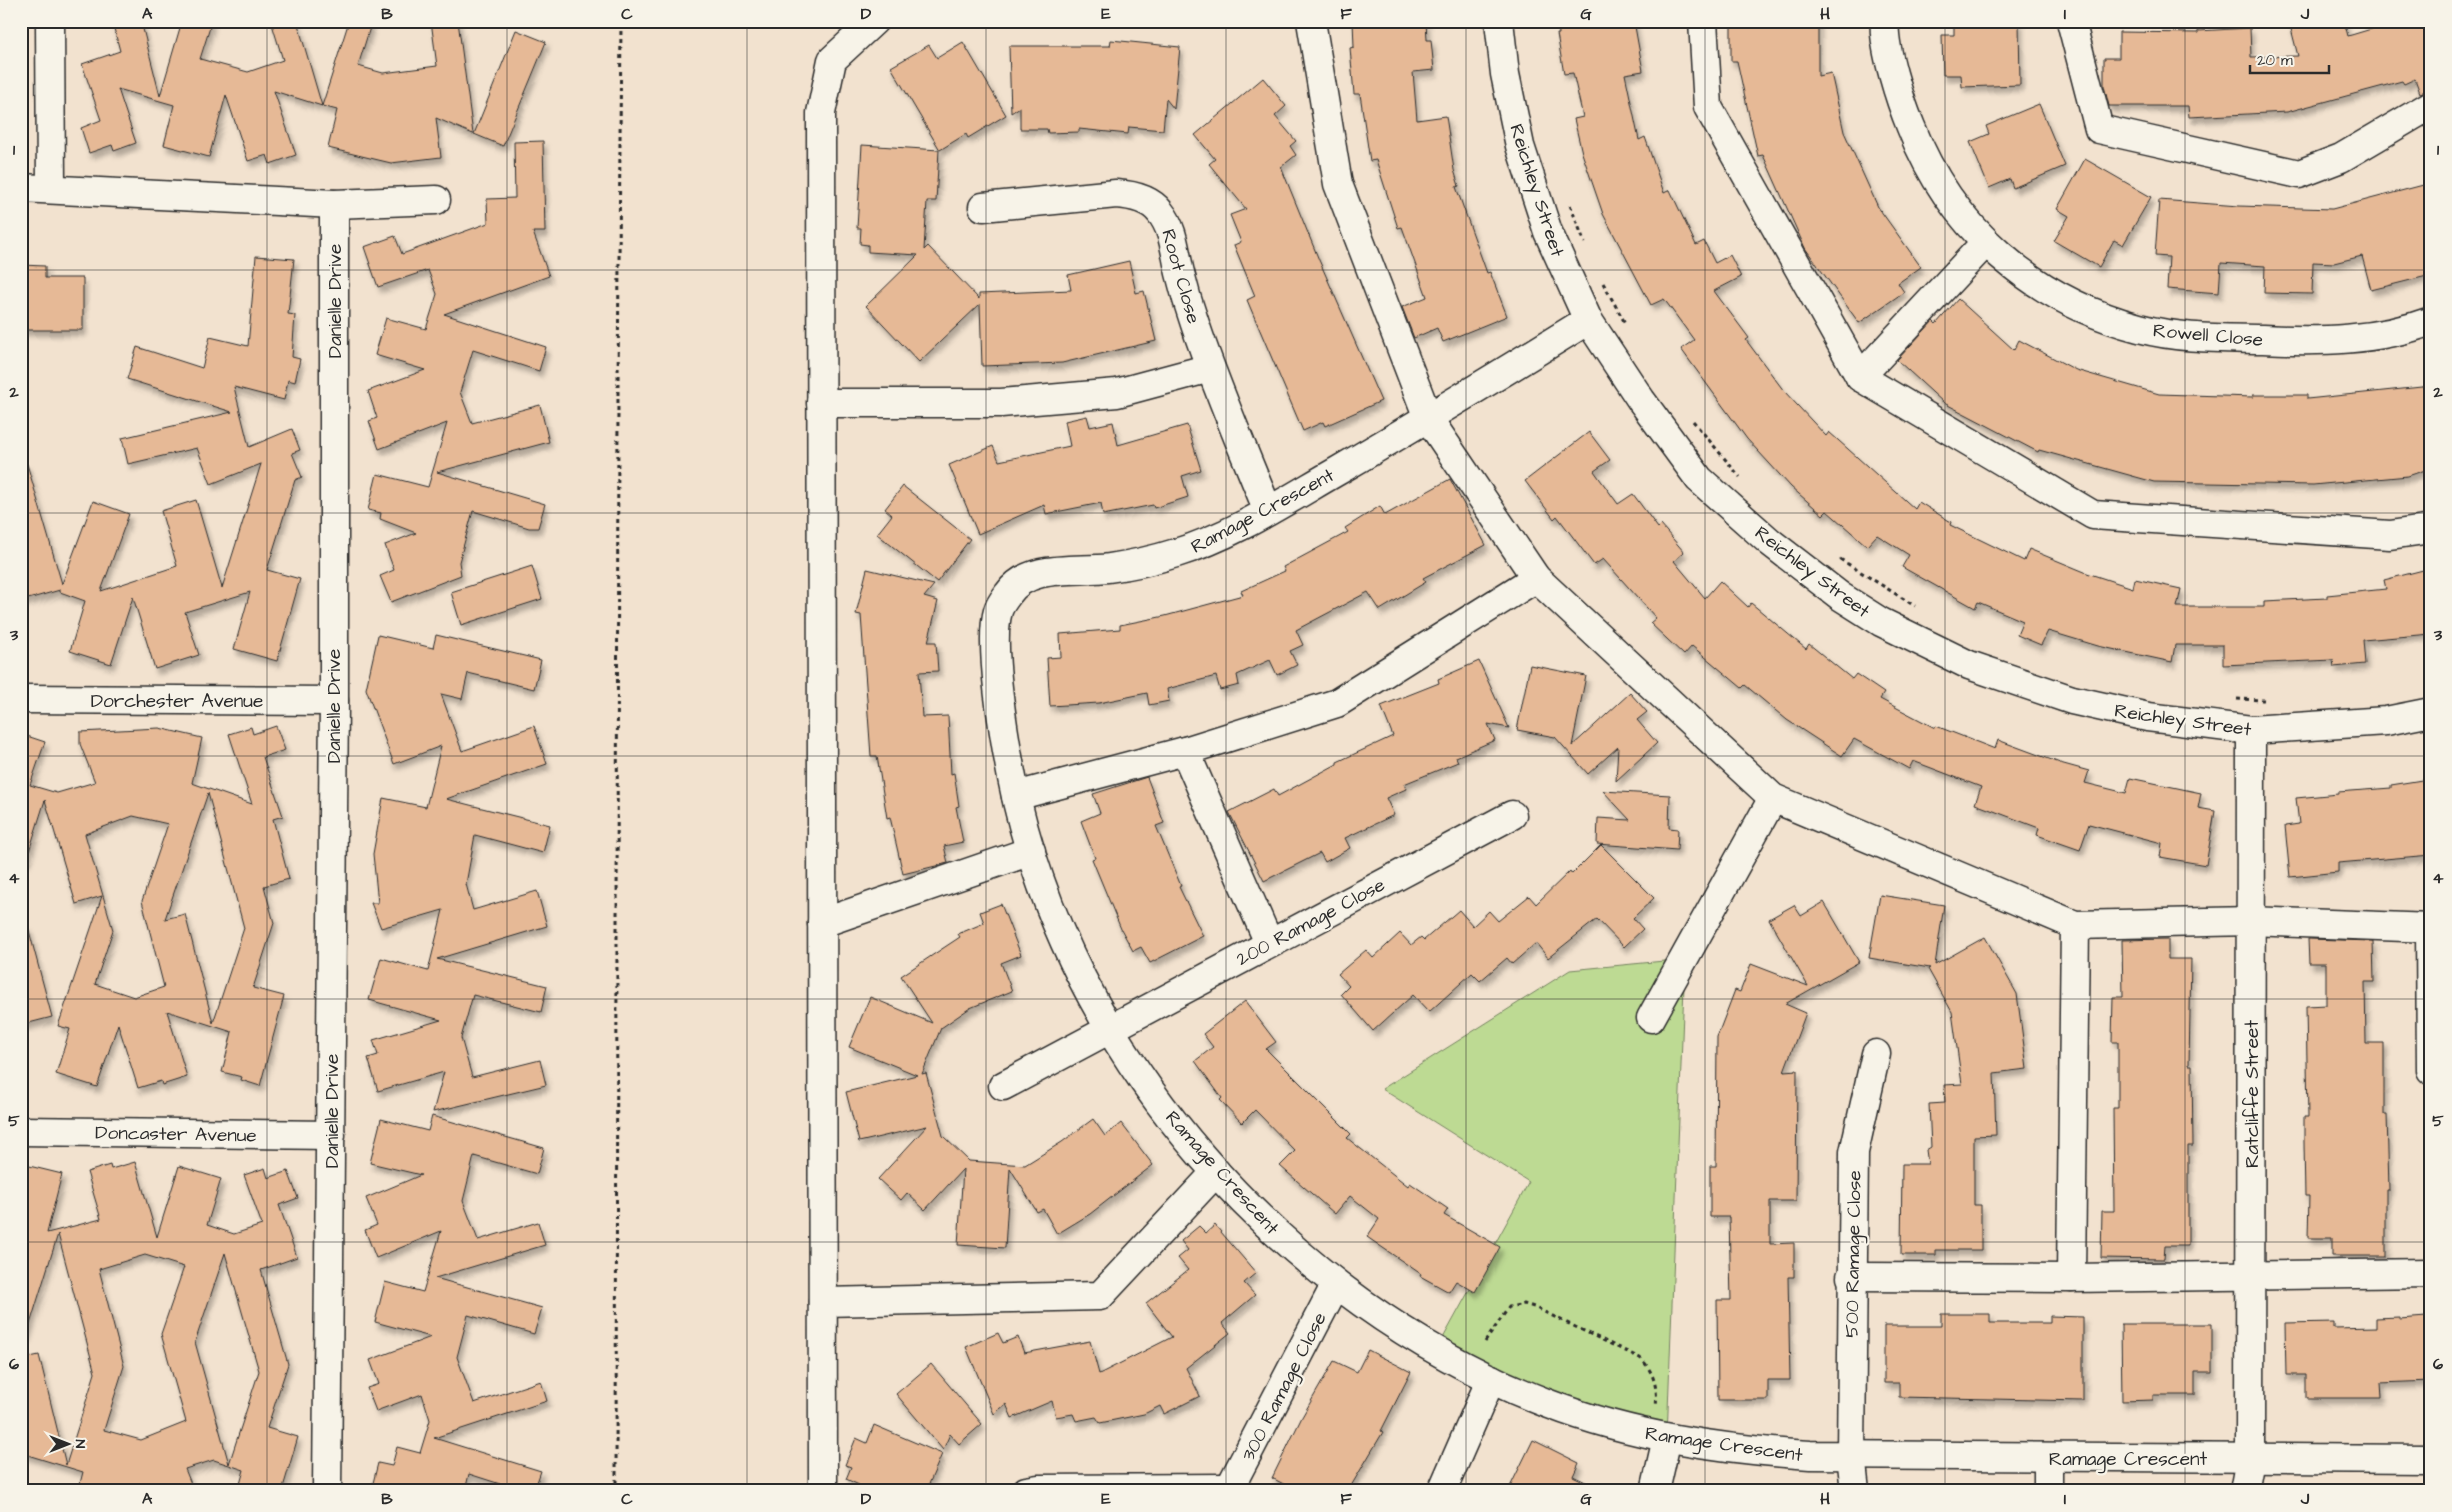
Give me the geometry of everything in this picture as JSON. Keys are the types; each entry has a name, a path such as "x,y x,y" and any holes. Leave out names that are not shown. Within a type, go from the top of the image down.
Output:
{"street":[{"path":"50,21 52,189"},
{"path":"823,1491 821,113 832,60 874,21"},
{"path":"1311,21 1338,184 1428,418 1536,578 1773,798 2075,925 2252,921 2430,928 2431,1070"},
{"name":"Reichley Street","path":"1499,21 1505,74 1520,146 1548,232 1588,320 1641,400 1699,479 1770,542 1840,596 1881,622 1969,665 2072,700 2148,718 2252,730 2376,722 2431,712"},
{"path":"1703,21 1708,106 1860,376 2093,515 2390,535 2431,529"},
{"name":"Rowell Close","path":"1885,21 1884,28 1891,63 1905,113 1924,158 1950,198 1985,243 2019,272 2058,296 2097,315 2140,328 2175,335 2298,341 2342,339 2388,333 2431,321"},
{"path":"2071,21 2099,129 2299,174 2342,158 2431,105"},
{"path":"21,188 334,204 436,200"},
{"name":"Root Close","path":"983,207 1116,194 1131,195 1159,210 1167,222 1172,236 1180,274 1210,368 1268,511"},
{"name":"Danielle Drive","path":"327,1491 334,701 334,204"},
{"path":"1860,376 1985,243"},
{"name":"Ramage Crescent","path":"1588,320 1428,418 1268,511 1207,542 1176,553 1121,566 1037,574 1014,586 998,610 996,627 1002,714 1016,796 1031,851 1050,908 1081,976 1110,1030 1151,1092 1216,1172 1296,1251 1336,1284 1379,1315 1491,1379 1549,1404 1668,1438 1770,1452 1850,1456 2431,1459"},
{"path":"821,403 1001,403 1117,393 1210,368"},
{"path":"1016,796 1185,751 1336,703 1536,578"},
{"name":"Dorchester Avenue","path":"21,699 334,701"},
{"name":"Ratcliffe Street","path":"2244,1491 2250,1459 2252,730"},
{"path":"1185,751 1269,943"},
{"path":"1651,1018 1773,798"},
{"name":"200 Ramage Close","path":"1002,1086 1512,815"},
{"path":"822,924 1031,851"},
{"path":"2071,1278 2075,925"},
{"name":"500 Ramage Close","path":"1855,1491 1850,1456 1854,1152 1876,1054"},
{"name":"Doncaster Avenue","path":"21,1131 331,1135"},
{"path":"823,1302 1100,1296 1216,1172"},
{"path":"1851,1277 2071,1278 2431,1273"},
{"name":"300 Ramage Close","path":"1026,1491 1038,1488 1229,1489 1336,1284"},
{"path":"1442,1491 1491,1379"},
{"path":"1655,1491 1668,1438"},
{"path":"2048,1458 2048,1491"}],"path":[{"path":"616,1491 618,383 621,21"},
{"path":"1570,204 1587,246"},
{"path":"1601,280 1630,331"},
{"path":"1688,415 1747,484"},
{"path":"1835,555 1916,606"},
{"path":"2233,699 2267,700"},
{"path":"1485,1342 1509,1307 1524,1304 1534,1307 1640,1358 1650,1370 1656,1387 1656,1408"}],"green space":[{"path":"1685,959 1667,1438 1437,1349 1529,1182 1382,1089 1570,970"}],"building":[{"path":"112,21 141,21 160,96 182,21 212,21 200,59 248,72 283,60 271,21 297,21 322,106 274,91 296,155 270,164 267,155 248,161 226,95 209,157 164,145 174,105 118,89 136,143 114,151 112,145 89,153 81,128 101,120 82,64 120,51"},
{"path":"349,21 372,21 358,66 383,73 437,66 431,21 458,21 473,134 436,118 441,157 391,163 328,148 337,110 322,106"},
{"path":"1353,21 1426,21 1427,40 1431,40 1434,70 1413,72 1417,120 1446,116 1454,170 1459,186 1456,187 1487,273 1490,272 1507,316 1443,342 1437,328 1414,338 1402,307 1427,297 1402,227 1398,228 1376,160 1370,161 1360,94 1354,94 1350,48 1354,47"},
{"path":"1558,21 1634,21 1643,71 1625,74 1639,140 1645,137 1664,193 1670,190 1696,245 1704,241 1715,263 1730,255 1741,277 1714,291 1749,338 1746,340 1784,391 1826,436 1829,432 1915,509 1919,502 1951,522 1950,525 2024,561 2029,549 2087,573 2133,588 2135,579 2181,589 2177,607 2264,607 2264,601 2327,598 2327,595 2386,589 2384,580 2431,568 2431,634 2363,640 2365,664 2334,667 2333,660 2223,665 2223,645 2175,645 2172,662 2098,646 2048,631 2041,645 2017,635 2023,621 1978,602 1975,608 1902,567 1909,555 1877,535 1867,546 1827,511 1823,515 1791,487 1747,439 1681,349 1694,340 1664,299 1651,305 1603,214 1582,153 1574,119 1583,117 1573,73 1564,74 1557,34 1559,34"},
{"path":"1731,21 1818,21 1818,76 1831,73 1844,132 1878,207 1921,267 1898,283 1904,292 1859,323 1805,248 1763,155 1758,156 1737,61 1731,61"},
{"path":"2019,21 2020,85 1962,87 1961,75 1943,75 1942,35 1954,35 1954,22"},
{"path":"2289,21 2344,21 2348,36 2398,21 2431,21 2431,89 2420,93 2415,79 2404,84 2402,81 2287,112 2189,117 2188,106 2109,106 2104,86 2104,58 2119,58 2119,32 2198,33 2198,31 2250,28 2251,57 2298,56"},
{"path":"516,30 546,42 503,146 474,134"},
{"path":"1111,40 1180,47 1174,109 1166,99 1163,130 1129,127 1128,134 1079,129 1079,132 1048,133 1047,129 1020,129 1020,107 1011,113 1009,46 1110,46"},
{"path":"963,42 1006,115 968,138 966,134 940,150 891,67 929,45 937,58"},
{"path":"1263,78 1286,106 1275,116 1296,141 1290,146 1296,155 1281,167 1319,260 1381,401 1325,426 1323,422 1303,431 1247,300 1255,296 1234,245 1241,242 1230,215 1246,209 1209,164 1215,159 1195,135"},
{"path":"2039,104 2065,166 2013,188 2010,179 1989,188 1970,142 1989,134 1986,126"},
{"path":"543,141 545,232 533,232 549,276 444,314 546,347 539,371 473,350 460,392 472,423 540,405 549,442 437,472 545,504 538,528 529,528 473,511 459,562 461,575 391,602 380,576 394,570 385,545 416,533 380,519 381,513 368,510 377,474 428,487 447,423 379,449 369,421 377,418 368,391 425,370 375,355 386,318 426,329 437,294 428,270 378,287 364,247 395,236 402,254 488,223 487,199 515,198 514,142"},
{"path":"862,145 939,150 936,201 927,201 924,250 928,246 979,299 979,294 1071,290 1068,275 1129,261 1136,293 1144,291 1156,341 1062,363 982,366 980,304 919,362 866,306 918,255 868,252 868,245 860,244 861,228 857,228"},
{"path":"2085,159 2151,197 2123,245 2114,240 2099,267 2054,241 2069,216 2057,209"},
{"path":"2431,183 2431,275 2371,290 2362,256 2334,263 2313,262 2312,294 2264,293 2265,266 2221,263 2219,293 2167,289 2169,257 2155,256 2159,200 2239,206 2332,209"},
{"path":"256,256 294,259 288,314 295,315 292,357 300,359 295,382 288,380 284,400 234,387 249,447 292,429 300,450 292,453 302,477 295,480 267,570 300,579 277,661 234,649 250,592 185,612 199,655 155,669 133,597 111,664 70,651 85,601 60,592 60,590 21,601 21,465 27,464 62,584 93,501 129,514 101,591 177,566 161,511 196,500 222,588 261,464 211,484 197,448 128,464 122,438 232,412 127,379 137,347 202,368 210,337 248,346"},
{"path":"21,265 45,266 45,278 83,278 83,330 21,330"},
{"path":"1958,299 2014,350 2019,340 2076,370 2159,394 2253,397 2253,395 2307,395 2307,399 2431,386 2431,468 2408,476 2313,485 2154,482 2039,450 2038,452 1944,403 1897,360 1933,321 1936,324"},
{"path":"1087,416 1090,427 1113,422 1118,445 1187,425 1201,470 1182,476 1188,497 1154,508 1153,505 1103,515 1101,503 1046,514 1044,505 978,534 949,465 993,446 999,461 1070,446 1065,421"},
{"path":"1589,432 1610,460 1594,471 1618,504 1633,494 1658,528 1661,525 1684,552 1674,561 1705,598 1720,581 1748,607 1751,603 1806,649 1809,644 1852,679 1856,674 1884,693 1880,699 1935,728 1936,726 1995,749 1998,740 2060,763 2089,771 2085,783 2126,793 2130,778 2201,793 2198,808 2215,811 2206,865 2160,857 2162,843 2089,824 2080,850 2037,835 2039,828 1975,804 1981,787 1913,761 1909,769 1854,739 1842,756 1787,720 1745,685 1742,688 1692,646 1684,655 1650,623 1656,618 1603,559 1594,565 1557,516 1554,519 1525,481"},
{"path":"1450,479 1486,545 1423,578 1426,582 1380,610 1368,592 1296,630 1303,645 1290,651 1297,665 1277,675 1270,660 1237,675 1239,685 1220,690 1216,676 1167,689 1169,701 1149,705 1147,693 1099,703 1050,706 1047,658 1061,657 1060,634 1120,629 1120,625 1165,616 1243,595 1241,591 1285,571 1283,567 1348,532 1345,528 1380,506 1385,515"},
{"path":"903,486 970,539 937,582 877,534 892,515 885,509"},
{"path":"532,566 542,599 461,625 451,592"},
{"path":"867,569 934,585 924,597 938,601 928,642 936,642 938,671 919,672 922,717 948,716 951,774 954,773 959,806 956,807 963,842 944,846 948,863 903,874 890,817 887,818 877,756 871,756 861,615 856,614"},
{"path":"378,635 433,648 436,635 541,660 534,689 468,673 462,699 441,694 462,751 534,726 547,764 446,799 550,825 543,853 475,835 466,884 473,910 537,891 547,926 437,959 547,986 541,1012 473,995 461,1038 472,1077 540,1060 546,1085 433,1112 444,1072 378,1091 368,1058 378,1055 373,1040 441,1020 369,1000 381,958 428,971 443,910 381,928 371,903 378,903 373,854 383,798 426,807 441,746 394,764 366,689"},
{"path":"1479,661 1509,728 1488,724 1495,740 1456,757 1458,762 1404,784 1406,789 1386,798 1394,815 1345,838 1350,848 1325,862 1320,853 1264,881 1229,812 1274,789 1278,796 1337,764 1337,762 1393,736 1381,706 1439,683 1438,679"},
{"path":"1530,665 1586,676 1572,746 1630,693 1647,712 1637,720 1657,743 1616,781 1618,747 1588,774 1555,737 1517,730"},
{"path":"276,726 285,750 263,757 283,816 273,819 289,879 264,886 274,923 253,988 284,996 260,1086 241,1080 242,1077 222,1072 232,1032 167,1011 187,1077 162,1085 161,1081 138,1088 118,1024 97,1087 56,1074 70,1029 58,1026 102,896 76,904 45,800 26,861 21,860 21,734 45,742 30,785 57,793 95,782 80,744 80,732 159,728 202,738 192,783 252,804 229,734 251,727 253,734","holes":["208,793 244,928 213,1023 185,914 165,919","133,816 168,824 142,901 164,987 134,997 95,984 113,930 85,834"]},
{"path":"1147,777 1164,823 1156,826 1181,886 1179,887 1203,936 1150,963 1141,947 1133,951 1121,929 1092,859 1095,858 1081,821 1100,813 1093,794"},
{"path":"2422,780 2424,796 2431,795 2431,855 2338,863 2338,872 2290,877 2285,826 2299,824 2296,798 2338,794 2338,792 2391,788 2391,785"},
{"path":"1603,791 1670,795 1669,828 1678,829 1677,850 1597,844 1598,818 1630,820"},
{"path":"1601,845 1654,898 1633,918 1643,929 1624,947 1597,919 1548,958 1536,943 1512,964 1507,958 1480,981 1472,973 1429,1012 1413,995 1373,1031 1341,994 1349,986 1338,974 1366,950 1373,958 1400,933 1411,945 1421,937 1424,940 1459,910 1473,926 1489,911 1498,921 1529,896 1536,904 1570,871 1572,874"},
{"path":"1880,895 1944,905 1935,965 1985,937 2017,994 2027,1069 1994,1073 1996,1135 1974,1136 1974,1205 1981,1205 1981,1250 1936,1250 1936,1255 1901,1255 1902,1164 1928,1164 1926,1150 1931,1147 1929,1104 1945,1103 1944,1085 1962,1084 1952,1012 1928,969 1930,968 1869,958"},
{"path":"1824,902 1859,962 1785,1004 1806,1013 1784,1071 1797,1070 1796,1201 1770,1201 1770,1244 1794,1243 1794,1277 1788,1277 1790,1380 1768,1380 1768,1400 1718,1400 1717,1300 1731,1300 1729,1217 1710,1217 1710,1166 1716,1166 1717,1037 1735,990 1740,992 1751,964 1808,986 1769,919 1794,905 1801,916"},
{"path":"1001,904 1021,955 1001,963 1012,991 970,1008 941,1028 922,1074 926,1073 943,1136 969,1161 1025,1165 1062,1142 1093,1119 1105,1136 1121,1123 1153,1165 1090,1214 1057,1234 1043,1209 1037,1212 1010,1168 1005,1248 958,1245 963,1169 925,1210 907,1193 901,1200 878,1179 927,1126 859,1142 846,1092 917,1075 849,1047 870,997 932,1023 901,976 960,937 958,934 984,923 980,912"},
{"path":"28,927 52,1017 21,1025 21,928"},
{"path":"2168,939 2168,959 2191,959 2189,1065 2192,1065 2193,1146 2188,1146 2188,1246 2165,1246 2164,1259 2101,1258 2102,1211 2114,1211 2113,1108 2118,1108 2118,1042 2112,1042 2113,997 2123,997 2122,940"},
{"path":"2308,939 2373,941 2374,982 2365,982 2366,1043 2384,1043 2384,1114 2387,1114 2389,1190 2386,1190 2386,1256 2332,1256 2332,1238 2308,1238 2309,1196 2305,1196 2304,1143 2304,1117 2308,1117 2306,1006 2326,1005 2326,963 2309,963"},
{"path":"1245,1001 1276,1042 1266,1049 1351,1134 1347,1138 1408,1186 1410,1183 1448,1209 1444,1215 1500,1247 1475,1292 1456,1281 1449,1292 1420,1276 1421,1274 1367,1237 1379,1219 1350,1196 1335,1214 1280,1166 1295,1151 1255,1110 1242,1123 1220,1100 1222,1098 1195,1061 1213,1047 1203,1034"},
{"path":"432,1116 544,1148 537,1174 474,1156 463,1201 478,1240 538,1222 545,1245 435,1278 542,1308 534,1334 468,1315 457,1357 474,1403 541,1381 547,1401 434,1438 541,1471 534,1491 522,1491 469,1474 465,1491 386,1491 372,1487 378,1463 392,1466 397,1447 420,1453 430,1420 422,1394 376,1411 367,1388 379,1384 370,1360 431,1337 375,1322 385,1282 423,1292 441,1231 376,1258 365,1230 377,1225 366,1198 421,1175 370,1163 381,1119 428,1131"},
{"path":"135,1162 157,1237 179,1166 221,1179 207,1225 234,1234 262,1225 244,1175 265,1168 268,1178 288,1171 298,1198 279,1205 297,1257 261,1270 288,1364 267,1428 298,1437 282,1491 238,1491 244,1470 214,1460 185,1469 194,1491 78,1491 83,1472 21,1453 21,1359 39,1355 66,1465 95,1373 58,1234 26,1337 21,1336 21,1164 62,1174 47,1233 101,1219 87,1172 110,1165 111,1169","holes":["225,1253 259,1371 229,1464 195,1342","145,1255 184,1267 161,1334 186,1422 141,1440 104,1430 124,1366 99,1269"]},
{"path":"1215,1225 1256,1273 1244,1283 1255,1295 1222,1323 1230,1333 1186,1368 1200,1396 1164,1414 1160,1406 1144,1414 1100,1423 1096,1417 1076,1421 1073,1414 1056,1417 1052,1401 1012,1418 1006,1404 994,1414 966,1347 998,1333 1003,1343 1018,1337 1024,1353 1090,1341 1099,1374 1172,1337 1146,1303 1188,1270 1178,1258 1188,1250 1181,1241 1199,1226 1206,1233"},
{"path":"1941,1314 1990,1314 1990,1323 2050,1323 2050,1316 2083,1317 2083,1401 1899,1397 1899,1383 1884,1383 1884,1326 1941,1326"},
{"path":"2399,1317 2399,1319 2427,1317 2428,1329 2431,1329 2431,1381 2380,1383 2381,1398 2306,1398 2306,1375 2286,1375 2285,1323 2334,1322 2334,1328 2376,1327 2376,1318"},
{"path":"2121,1324 2212,1324 2212,1372 2195,1372 2195,1395 2153,1395 2153,1400 2122,1401"},
{"path":"1368,1350 1411,1372 1381,1431 1383,1432 1348,1491 1297,1491 1272,1478 1302,1417 1334,1361 1357,1372"},
{"path":"931,1364 982,1424 959,1444 950,1434 943,1450 896,1394"},
{"path":"874,1425 942,1454 926,1491 857,1491 859,1485 846,1479 851,1467 845,1465 856,1438 867,1443"},
{"path":"1533,1440 1579,1463 1573,1476 1604,1491 1508,1491"}]}
